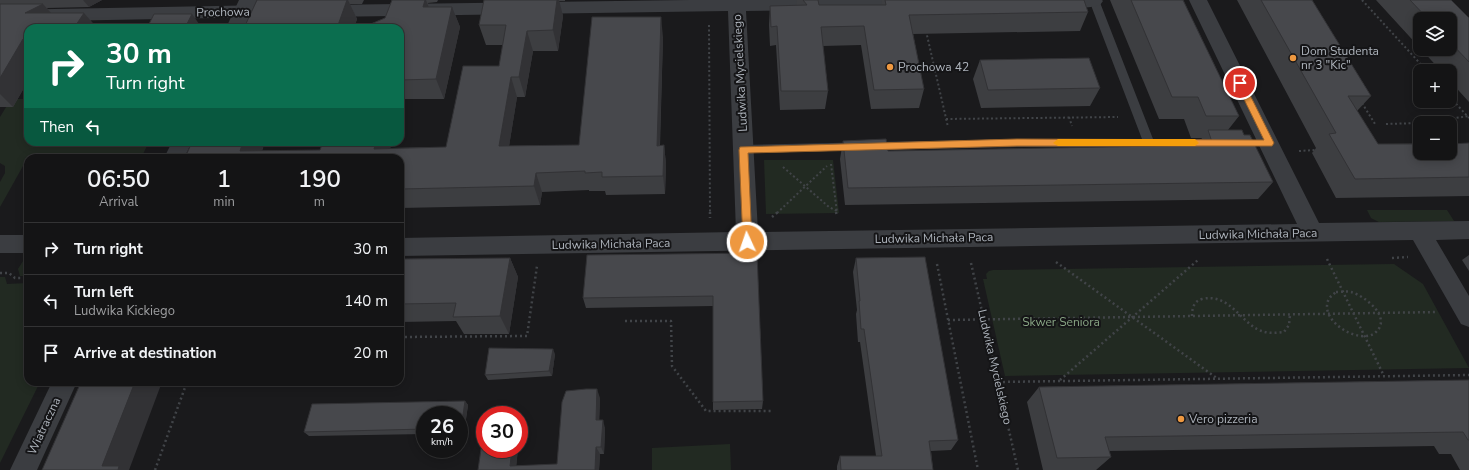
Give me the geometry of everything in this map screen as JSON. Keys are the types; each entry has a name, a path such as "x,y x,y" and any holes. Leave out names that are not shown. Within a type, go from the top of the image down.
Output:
{"street":[{"path":"1039,1 1094,0"},
{"path":"1198,0 1262,143 1313,233"},
{"path":"307,11 709,5 737,2 924,3"},
{"name":"Ludwika Mycielskiego","path":"737,2 747,242"},
{"path":"238,24 246,6"},
{"name":"Prochowa","path":"0,16 246,6 283,11"},
{"name":"Ludwika Michała Paca","path":"404,247 1469,230"},
{"path":"1419,231 1469,317"},
{"path":"0,244 24,244"},
{"name":"Wiatraczna","path":"23,470 63,386"}],"lane":[{"path":"1094,0 1149,142"},
{"path":"743,150 952,144 1149,142 1225,143"}],"path":[{"path":"1362,0 1421,64"},
{"path":"924,3 952,144"},
{"path":"709,5 710,218"},
{"path":"1359,97 1375,124"},
{"path":"1457,104 1469,117"},
{"path":"946,118 1139,116"},
{"path":"1457,118 1469,117"},
{"path":"1386,124 1413,123"},
{"path":"1299,151 1321,150"},
{"path":"771,217 804,185 830,163 837,217"},
{"path":"782,166 829,207 837,211"},
{"path":"1328,259 1384,376"},
{"path":"1059,381 1198,260"},
{"path":"1056,262 1218,379"},
{"name":"Ludwika Mycielskiego","path":"971,263 1018,470"},
{"path":"937,264 978,470"},
{"path":"404,337 527,336 538,265"},
{"path":"0,273 9,273 15,278 24,278"},
{"path":"1336,292 1351,292 1366,299 1378,313 1381,325 1378,331 1371,335 1365,336 1347,332 1338,326 1328,314 1326,302 1330,296 1336,292"},
{"path":"1192,316 1193,308 1196,303 1209,299 1234,308 1248,323 1257,329 1266,333 1275,333 1284,332 1289,325 1290,315"},
{"path":"948,320 1442,312"},
{"path":"625,322 671,320 672,366 706,412 773,411"},
{"path":"998,382 1469,375"},
{"path":"155,470 186,386"}],"green space":[{"path":"11,99 24,99 24,146 147,146 143,154 24,154 24,166 0,207 0,182 5,173 5,166 0,163 0,117"},
{"path":"764,160 833,160 839,213 766,214"},
{"path":"1367,210 1447,210 1454,221 1379,222 1371,218"},
{"path":"24,259 24,276 20,276 18,269"},
{"name":"Skwer Seniora","path":"1394,264 1423,284 1469,368 1005,376 983,279 987,279 986,274 993,270"},
{"path":"0,277 5,277 7,284 24,283 24,386 38,386 0,463"},
{"path":"730,444 731,470 652,470 652,448"}],"building":[{"path":"257,0 347,0 338,24 246,24"},
{"path":"392,0 425,0 423,7 452,7 436,79 404,80 404,24 371,24 385,18"},
{"path":"484,0 557,0 553,30 527,31 519,77 511,77 499,146 579,145 592,17 661,17 657,146 664,145 663,176 602,177 602,172 585,173 585,171 536,173 534,186 404,189 404,154 187,154 190,146 242,146 240,151 320,150 322,146 375,146 374,149 446,147 463,66 499,66 506,25 479,25"},
{"path":"803,0 818,0 819,5 886,5 885,0 1084,0 1088,12 909,15 924,89 874,90 864,26 821,27 828,91 781,91 777,26 771,27 770,6 807,5"},
{"path":"1131,0 1183,0 1239,116 1206,116 1198,97 1172,97"},
{"path":"1261,0 1312,0 1371,96 1348,96 1378,144 1413,144 1413,160 1457,160 1457,144 1469,143 1469,177 1355,179 1329,134 1336,133"},
{"path":"1410,0 1451,0 1469,18 1469,62 1457,49 1457,12 1421,12"},
{"path":"0,4 43,4 25,13 84,13 77,24 24,24 24,39 0,78"},
{"path":"154,14 192,14 187,24 149,24"},
{"path":"1089,58 1100,88 988,90 980,60"},
{"path":"1208,130 1242,130 1244,135 1250,135 1273,182 848,188 843,141 886,139 888,151 1213,145"},
{"path":"757,253 763,401 713,402 713,296 583,298 587,255"},
{"path":"925,257 958,440 929,441 933,470 841,470 840,456 882,456 864,329 861,329 856,258"},
{"path":"510,258 500,316 453,317 456,303 404,304 404,259"},
{"path":"489,348 553,349 549,371 485,375"},
{"path":"1469,380 1469,440 1463,432 1105,437 1111,457 1057,458 1039,387"},
{"path":"79,386 133,386 102,466 119,466 118,470 42,470"},
{"path":"597,389 596,420 603,420 601,447 596,447 595,470 478,470 480,458 511,458 510,466 557,464 562,402 566,391"},
{"path":"465,401 464,406 416,406 416,429 304,432 312,404"}],"slow traffic":[{"path":"1058,143 1195,143"}],"place":[{"name":"Dom Studenta nr 3 \"Kic\"","path":"1293,58"},
{"name":"Prochowa 42","path":"890,67"},
{"name":"Vero pizzeria","path":"1181,419"}],"route":[{"path":"747,242 743,150 1017,143 1269,143 1240,83"}]}
